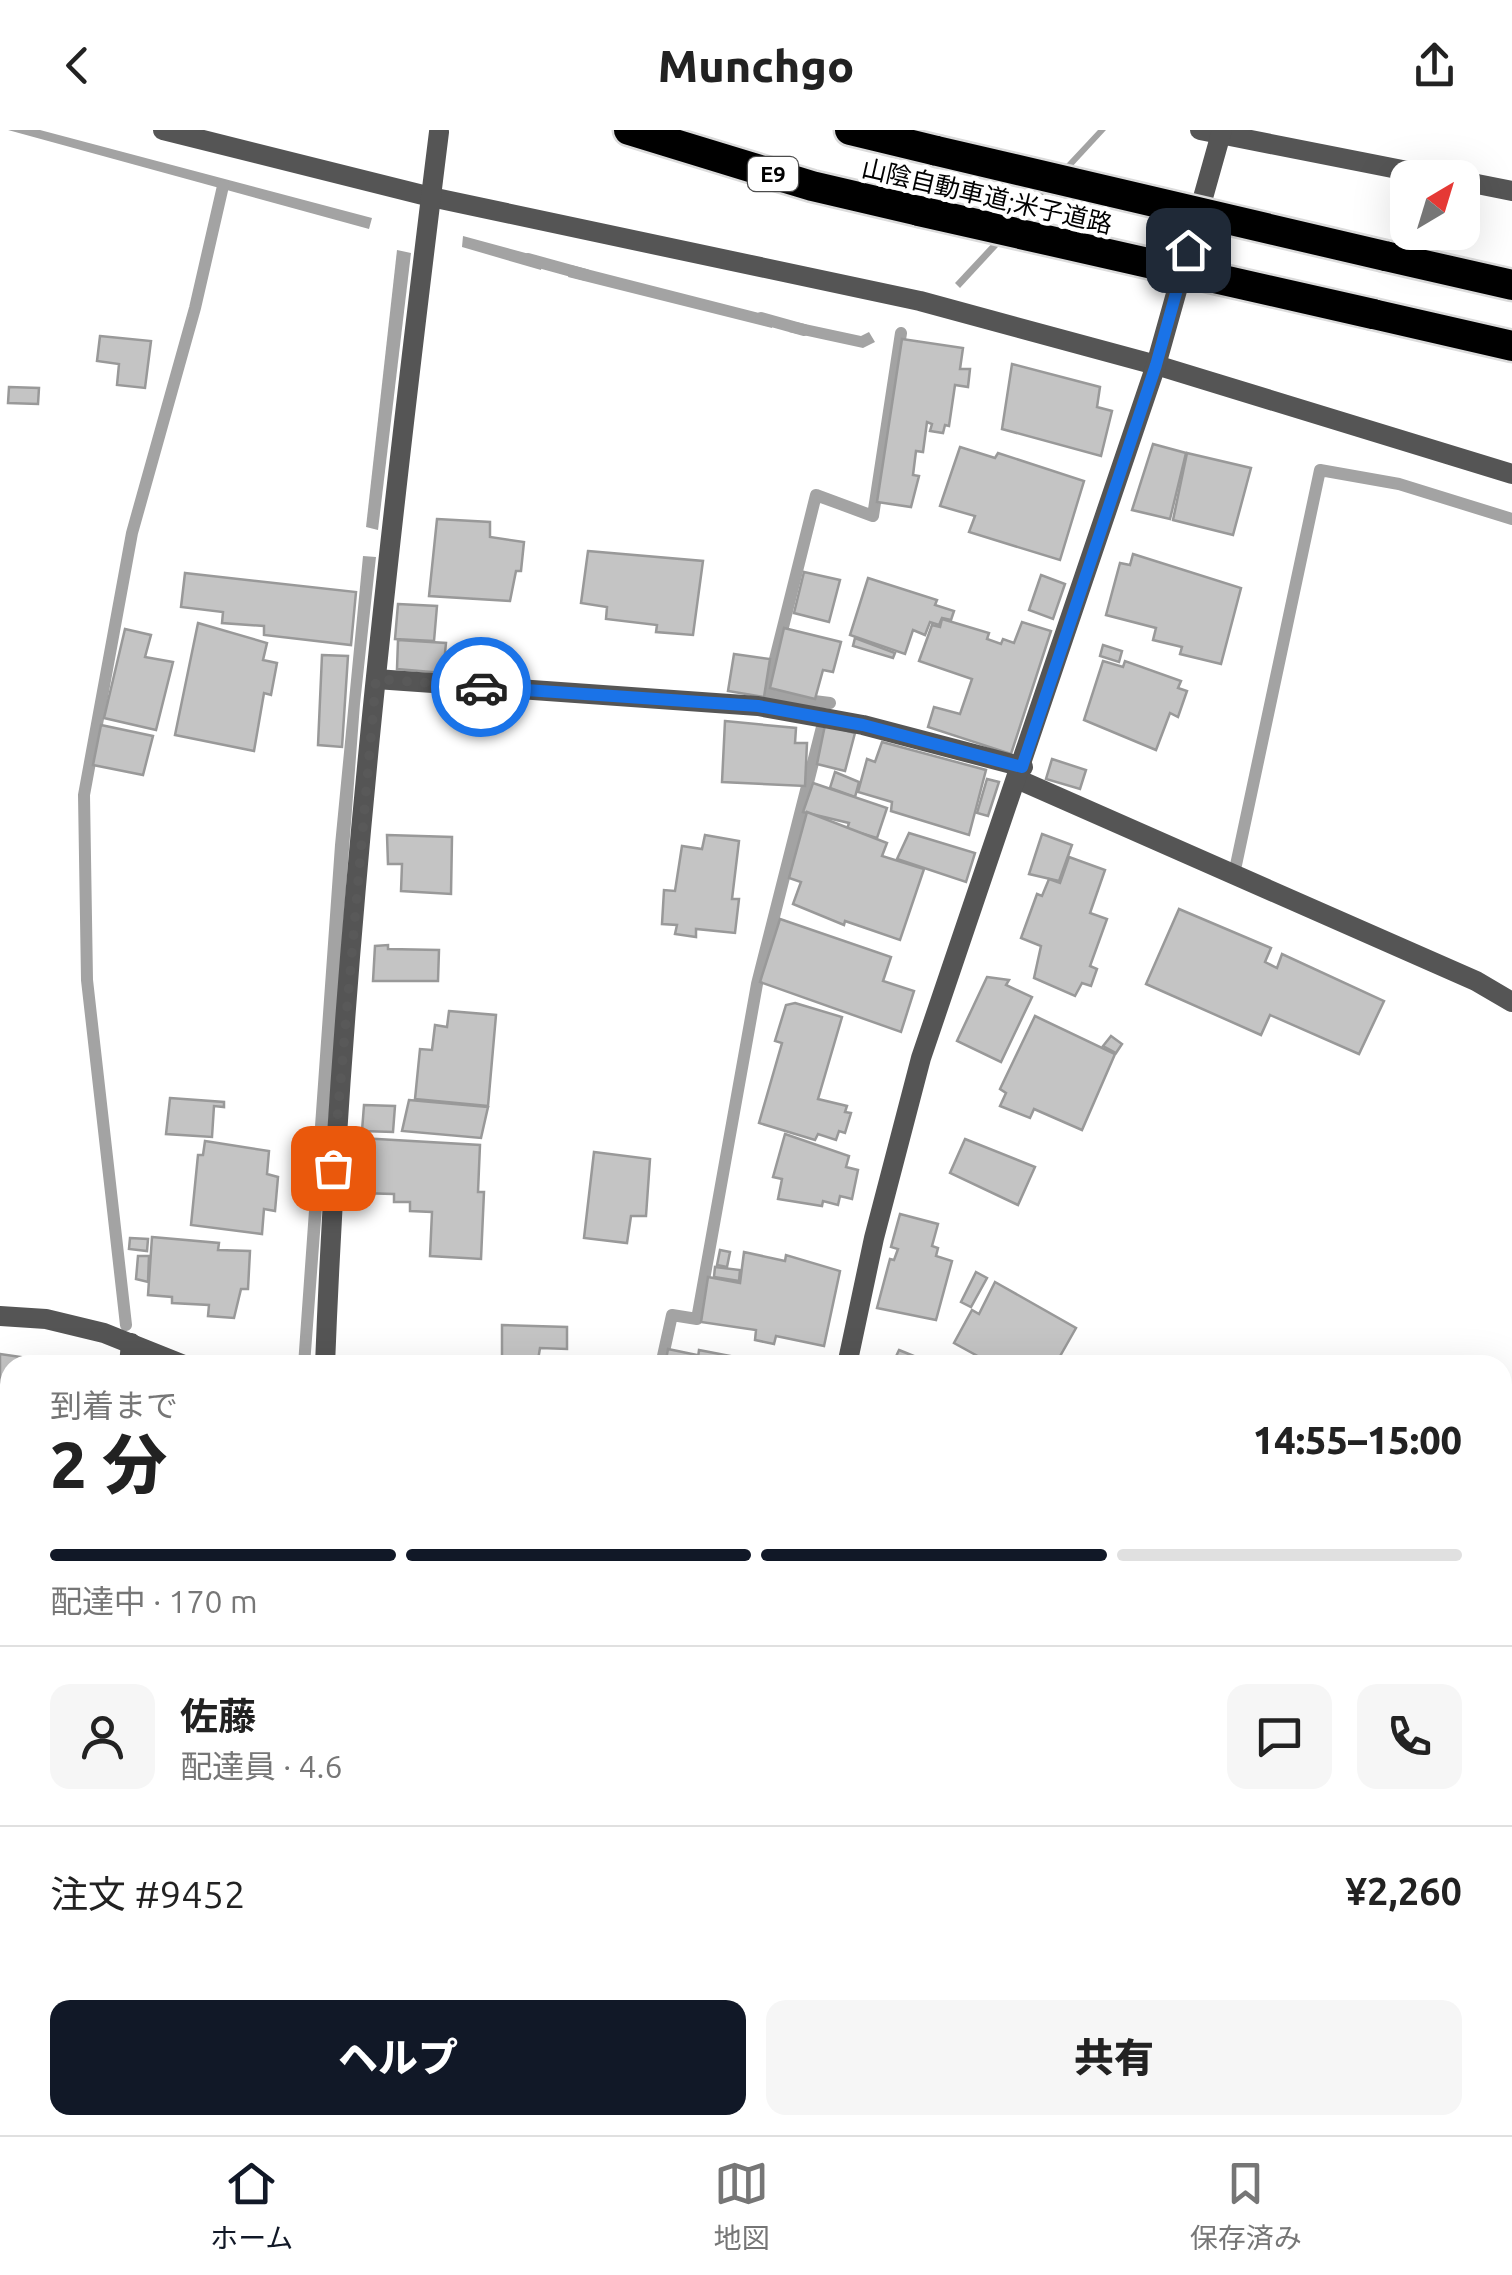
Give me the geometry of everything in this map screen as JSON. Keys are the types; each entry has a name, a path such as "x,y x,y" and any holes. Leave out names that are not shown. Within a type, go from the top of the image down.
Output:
{"highway":[{"name":"山陰自動車道;米子道路","path":"629,130 812,186 1512,346"},
{"name":"山陰自動車道;米子道路","path":"850,130 1512,283"}],"street":[{"path":"163,130 430,198 920,300 1156,365 1512,474"},
{"path":"325,1355 333,1168 376,679 439,132"},
{"path":"849,1355 874,1238 921,1058 1156,365 1214,132 1390,167"},
{"path":"1480,185 1512,191"},
{"path":"376,679 758,706 863,725 1020,773 1458,973 1512,1002"},
{"path":"0,1316 63,1323 130,1354"}],"shaded area":[{"path":"8,130 40,130 372,218 369,229"},
{"path":"1098,130 1106,130 960,288 955,283"},
{"path":"463,236 544,258 541,270 462,247"},
{"path":"397,250 411,253 378,530 366,527"},
{"path":"571,265 775,317 772,328 568,277"},
{"path":"791,321 861,336 869,332 875,342 863,348 789,332"},
{"path":"363,556 376,557 360,704 311,1355 299,1355 335,845"}],"building":[{"path":"100,336 151,341 145,388 117,385 119,364 97,361"},
{"path":"902,339 963,348 960,369 970,369 968,387 955,385 949,426 945,425 943,433 930,431 932,424 927,422 923,452 916,451 913,475 919,476 911,507 877,502"},
{"path":"1012,364 1100,387 1097,407 1112,411 1101,456 1002,429"},
{"path":"9,387 39,388 38,404 8,403"},
{"path":"1153,444 1186,453 1170,519 1132,510"},
{"path":"960,447 995,458 998,453 1084,481 1060,560 969,532 975,516 940,506"},
{"path":"1187,453 1251,468 1233,535 1173,520"},
{"path":"437,519 490,522 490,537 524,542 521,571 516,571 510,601 429,596"},
{"path":"588,551 703,561 693,635 656,632 657,625 606,619 607,607 581,603"},
{"path":"1133,554 1241,588 1221,664 1180,654 1182,647 1153,640 1156,628 1106,615 1120,563 1130,565"},
{"path":"804,572 840,580 829,622 794,613"},
{"path":"185,573 356,592 351,645 264,635 264,626 222,623 223,612 181,607"},
{"path":"1041,575 1065,584 1053,619 1029,610"},
{"path":"868,578 937,600 935,605 954,611 951,620 942,618 939,625 930,622 925,635 913,630 905,654 850,635"},
{"path":"398,604 437,606 434,641 395,639"},
{"path":"942,619 989,633 987,639 1001,644 1003,639 1014,643 1022,622 1051,631 1011,754 928,727 934,707 960,714 972,679 919,661 932,625 940,627"},
{"path":"198,623 267,643 263,660 277,663 271,695 264,693 254,751 175,735"},
{"path":"784,628 841,642 833,672 823,670 815,699 770,688"},
{"path":"125,629 151,635 145,657 173,662 156,730 104,718"},
{"path":"855,638 895,653 893,658 853,646"},
{"path":"398,640 446,643 443,673 397,669"},
{"path":"1103,645 1122,651 1119,662 1100,656"},
{"path":"734,654 770,659 764,697 728,691"},
{"path":"322,655 348,656 342,747 318,745"},
{"path":"1103,661 1123,667 1125,661 1181,681 1178,688 1187,691 1178,717 1170,713 1156,750 1084,720"},
{"path":"725,721 796,728 795,743 807,743 805,786 722,782"},
{"path":"101,725 153,736 143,775 93,765"},
{"path":"825,725 855,733 845,771 817,764"},
{"path":"882,742 986,770 969,835 891,811 892,802 858,792 867,759 875,762"},
{"path":"1052,759 1086,770 1080,789 1046,779"},
{"path":"835,772 859,782 855,797 830,788"},
{"path":"987,779 999,782 988,816 977,813"},
{"path":"813,783 887,808 877,838 847,829 849,823 803,812"},
{"path":"807,812 887,843 882,856 924,869 900,940 845,921 844,925 793,904 801,882 789,878"},
{"path":"909,833 975,853 966,882 897,859"},
{"path":"1042,834 1072,845 1059,881 1029,874"},
{"path":"387,835 452,837 451,894 401,891 402,864 388,864"},
{"path":"705,835 739,841 732,899 739,899 735,933 696,929 696,937 675,934 677,925 662,924 664,890 675,891 682,846 702,849"},
{"path":"1069,857 1105,870 1090,913 1107,919 1090,966 1097,969 1091,986 1082,983 1075,996 1034,978 1041,946 1021,938 1037,894 1042,896 1049,879 1060,883"},
{"path":"1179,909 1271,948 1265,962 1277,968 1282,954 1384,1001 1359,1054 1270,1015 1261,1035 1146,984"},
{"path":"780,919 891,957 883,981 914,991 901,1032 760,982"},
{"path":"388,945 388,949 439,950 438,981 373,981 375,946"},
{"path":"987,977 1009,980 1006,985 1032,997 1001,1062 957,1041"},
{"path":"795,1003 842,1017 818,1099 847,1106 845,1112 851,1113 845,1133 839,1131 836,1140 818,1134 815,1140 759,1123 782,1043 775,1041 786,1005"},
{"path":"449,1011 496,1015 488,1106 415,1099 420,1049 432,1050 435,1025 447,1027"},
{"path":"1035,1016 1115,1054 1082,1130 1034,1109 1030,1118 1000,1106 1006,1093 1000,1089"},
{"path":"1111,1036 1122,1044 1116,1053 1103,1046"},
{"path":"170,1098 224,1102 224,1107 214,1106 212,1137 166,1134"},
{"path":"409,1100 488,1107 481,1138 402,1131"},
{"path":"364,1105 395,1106 393,1132 362,1131"},
{"path":"785,1134 849,1156 846,1167 858,1170 852,1199 840,1196 838,1205 823,1201 822,1206 778,1199 782,1179 773,1177"},
{"path":"360,1138 480,1145 478,1192 484,1192 481,1259 430,1256 432,1212 410,1211 410,1202 394,1202 394,1194 358,1193"},
{"path":"965,1139 1035,1167 1018,1205 950,1173"},
{"path":"205,1141 269,1151 267,1174 278,1177 275,1211 264,1209 262,1234 191,1225 198,1155 203,1155"},
{"path":"594,1152 650,1159 646,1216 631,1216 627,1243 584,1238"},
{"path":"900,1214 938,1224 932,1246 938,1248 936,1256 952,1261 936,1320 877,1308 890,1259 894,1260 898,1249 891,1247"},
{"path":"152,1237 219,1243 218,1250 250,1251 248,1289 241,1289 234,1318 208,1316 209,1305 172,1303 172,1297 148,1295"},
{"path":"130,1238 148,1239 147,1251 129,1249"},
{"path":"720,1250 730,1252 727,1267 717,1265"},
{"path":"744,1252 785,1261 786,1255 840,1271 824,1346 776,1336 774,1344 755,1340 756,1330 701,1322 708,1277 740,1283"},
{"path":"138,1256 149,1256 148,1282 136,1279"},
{"path":"715,1267 740,1270 739,1281 714,1277"},
{"path":"976,1272 987,1278 971,1307 961,1302"},
{"path":"995,1282 1076,1328 1061,1355 976,1355 954,1343 972,1310 979,1314"},
{"path":"502,1325 567,1327 567,1349 540,1348 539,1355 502,1355"},
{"path":"668,1349 697,1355 667,1355"},
{"path":"699,1350 725,1355 698,1355"}],"waterway":[{"path":"126,1325 87,980 84,795 132,533 195,308 223,186"},
{"path":"528,259 586,275"},
{"path":"761,318 804,330"},
{"path":"830,703 766,695 816,495 873,516 901,333"},
{"path":"1236,865 1320,470 1399,484 1512,519"},
{"path":"663,1355 672,1315 697,1319 757,984 822,727"}],"way so far":[{"path":"333,1168 376,679 481,687"}],"route":[{"path":"481,687 758,706 863,725 1022,767 1156,365 1188,250"}]}
